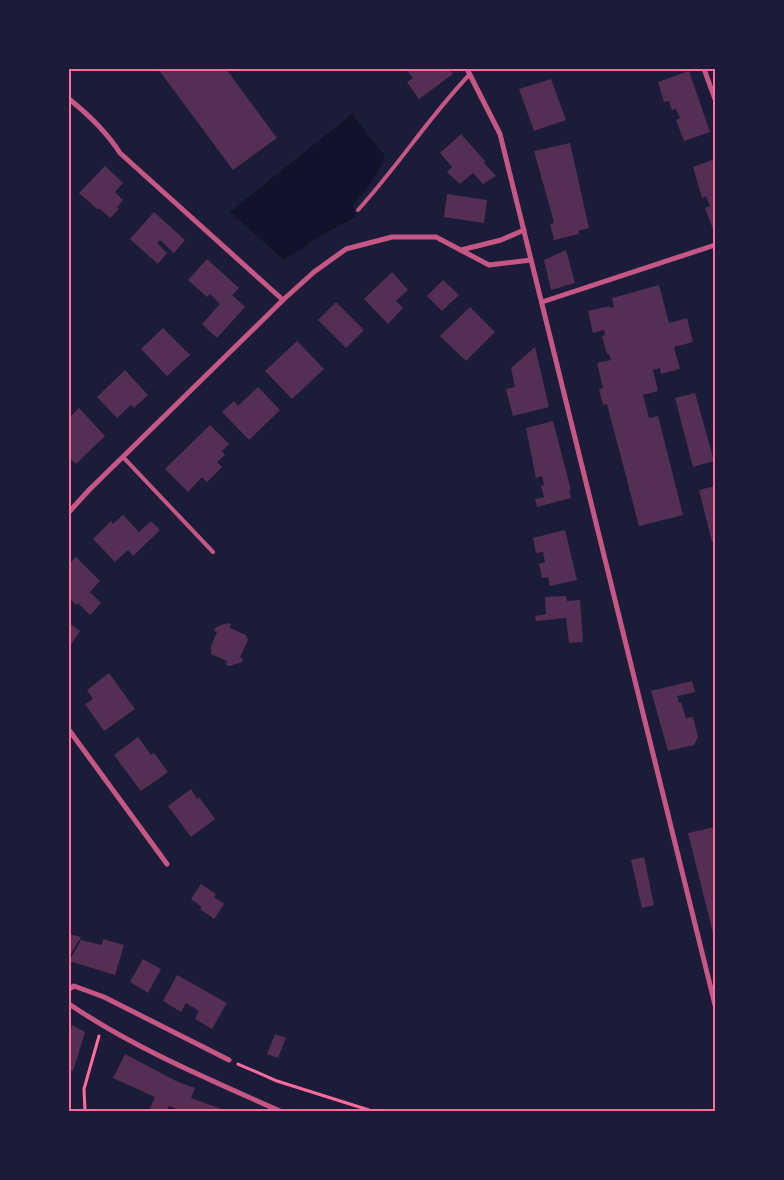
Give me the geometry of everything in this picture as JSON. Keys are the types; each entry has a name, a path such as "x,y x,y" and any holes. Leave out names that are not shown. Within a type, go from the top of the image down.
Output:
{"street":[{"path":"704,69 715,99"},
{"path":"468,71 500,134 715,1005"},
{"path":"69,99 109,136 120,153 284,300"},
{"path":"461,250 501,240 524,230"},
{"path":"69,512 284,300 314,272 346,249 392,237 436,237 489,265 532,260"},
{"path":"542,302 715,245"},
{"path":"69,730 168,864"},
{"path":"69,989 74,986 104,997 229,1060"},
{"path":"69,1004 102,1026 188,1069 280,1111"}],"lane":[{"path":"358,210 376,190 468,71"},
{"path":"123,458 212,552"}],"path":[{"path":"86,1111 84,1089 102,1026"},
{"path":"229,1060 277,1081 372,1111"}],"shaded area":[{"path":"352,114 385,156 379,170 353,205 356,217 325,233 284,260 230,212"}],"building":[{"path":"158,69 226,69 277,138 233,170"},
{"path":"406,69 449,69 453,74 419,99 407,82 413,78"},
{"path":"689,71 710,132 684,141 676,120 680,118 676,109 672,110 669,101 664,102 658,82"},
{"path":"551,79 566,120 534,131 519,89"},
{"path":"461,134 496,176 483,184 473,173 460,184 447,172 452,167 440,153"},
{"path":"570,143 589,228 578,231 579,234 554,240 550,224 554,223 534,151"},
{"path":"715,159 715,228 713,229 705,208 710,206 706,196 702,198 693,167"},
{"path":"105,166 123,183 115,192 123,200 117,207 119,209 110,218 79,193"},
{"path":"447,194 487,200 484,223 444,217"},
{"path":"154,212 185,240 174,253 160,240 157,243 167,253 158,264 130,239"},
{"path":"566,250 575,283 551,290 544,260"},
{"path":"207,259 239,288 232,295 245,307 217,338 202,324 220,304 210,294 207,297 188,280"},
{"path":"392,272 408,290 396,301 403,308 388,324 364,299"},
{"path":"443,280 459,295 442,311 427,296"},
{"path":"659,285 669,323 687,318 693,342 674,347 680,369 661,374 660,368 653,370 658,391 643,395 649,418 658,416 683,515 639,526 607,404 603,405 599,389 603,388 597,363 611,360 609,354 607,354 602,336 605,335 604,330 593,333 588,311 610,306 610,308 614,307 612,298"},
{"path":"336,302 364,330 346,348 318,320"},
{"path":"470,307 495,332 466,361 440,336"},
{"path":"163,328 190,355 167,376 141,349"},
{"path":"297,341 324,369 292,399 265,371"},
{"path":"535,347 549,407 513,416 506,389 515,387 511,368"},
{"path":"125,370 148,395 134,408 131,405 117,418 97,397"},
{"path":"258,387 280,410 249,440 222,412 234,401 238,406"},
{"path":"695,393 714,461 693,467 675,398"},
{"path":"79,408 105,436 76,464 69,457 69,418"},
{"path":"553,421 571,490 569,490 571,498 537,507 535,499 544,497 541,486 544,485 542,476 536,478 526,428"},
{"path":"210,425 229,444 222,451 225,455 217,462 222,467 207,482 202,477 188,492 165,469"},
{"path":"715,486 715,541 712,542 699,490"},
{"path":"123,515 139,532 151,521 160,530 133,556 128,550 115,562 93,539 111,521 113,524"},
{"path":"565,530 577,580 550,586 548,577 542,578 539,564 545,562 543,552 536,553 533,538"},
{"path":"76,557 100,581 90,592 101,603 90,615 78,603 76,605 69,598 69,564"},
{"path":"566,596 567,601 580,600 583,642 569,643 566,618 536,621 535,616 546,614 545,597"},
{"path":"69,623 80,631 69,648"},
{"path":"227,623 231,624 230,628 246,635 248,640 240,657 243,659 242,662 230,666 226,665 227,661 211,654 211,646 217,632 214,631 216,627"},
{"path":"109,673 135,709 104,731 85,704 93,699 87,690"},
{"path":"692,681 695,692 677,696 686,718 693,717 698,737 694,745 668,751 651,691"},
{"path":"138,737 151,755 154,753 168,772 141,791 114,755"},
{"path":"191,789 197,799 199,797 215,819 191,837 168,806"},
{"path":"715,827 715,941 688,833"},
{"path":"644,857 654,905 642,908 631,860"},
{"path":"201,884 216,894 214,897 224,904 214,919 200,909 202,907 191,899"},
{"path":"69,934 81,937 69,957"},
{"path":"103,939 124,945 115,975 69,961 81,940 102,945"},
{"path":"143,959 161,969 148,993 130,982"},
{"path":"177,975 227,1003 212,1029 195,1019 199,1011 186,1003 181,1012 163,1001"},
{"path":"72,1025 85,1032 73,1071 69,1070 69,1035"},
{"path":"275,1034 286,1038 278,1058 267,1054"},
{"path":"125,1054 178,1082 195,1088 191,1098 227,1111 183,1111 169,1106 167,1111 149,1111 155,1097 113,1078"}]}
